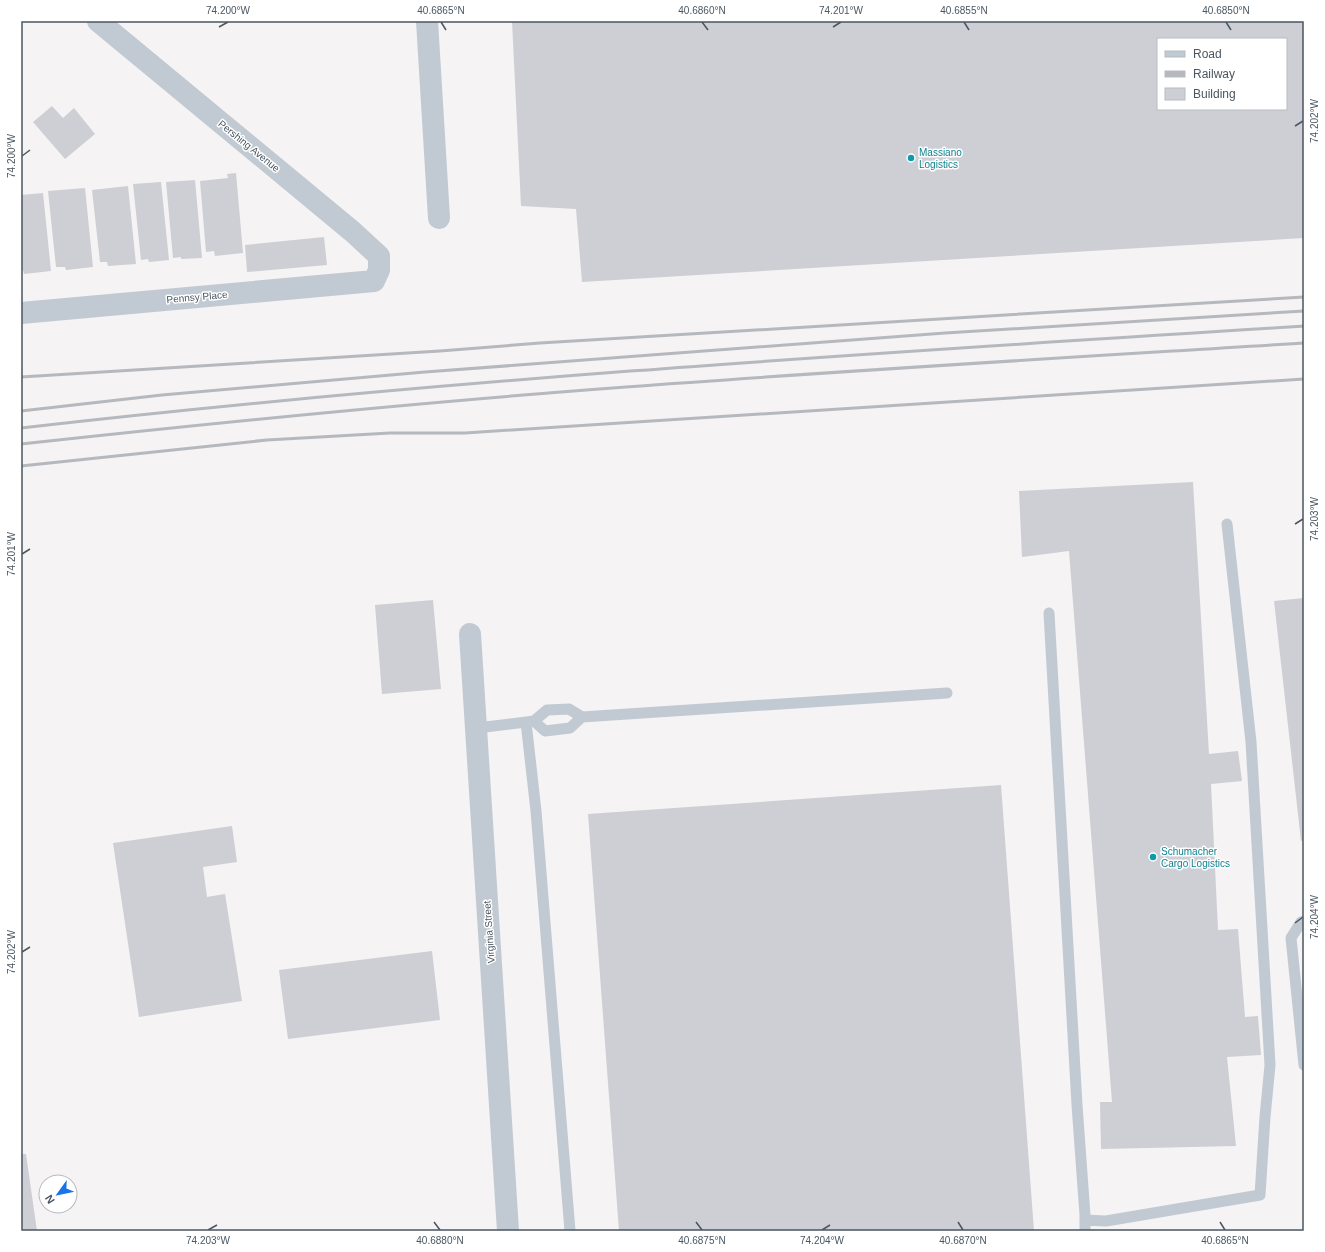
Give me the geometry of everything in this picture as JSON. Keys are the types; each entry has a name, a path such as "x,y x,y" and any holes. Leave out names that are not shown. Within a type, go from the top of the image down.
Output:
{"street":[{"name":"Pershing Avenue","path":"98,21 353,232 379,256 379,270 374,281"},
{"path":"427,21 439,218"},
{"name":"Pennsy Place","path":"21,313 374,281"},
{"name":"Virginia Street","path":"470,634 508,1231"}],"lane":[{"path":"1049,613 1085,1226 1106,1221 1260,1195 1270,1065 1251,742 1227,524"},
{"path":"476,728 530,721 547,710 569,709 582,717 947,694"},
{"path":"530,721 545,730 570,728 582,717"},
{"path":"530,721 536,819 570,1231"},
{"path":"1304,921 1301,922 1291,938 1304,1065"}],"building":[{"name":"Massiano Logistics","path":"512,21 1304,21 1304,238 582,282 576,209 521,206"},
{"path":"52,106 63,118 74,108 95,134 65,159 33,122"},
{"path":"236,173 243,253 215,256 214,251 206,252 200,181 228,178 227,174"},
{"path":"195,180 202,258 173,258 166,182"},
{"path":"161,182 169,260 149,262 148,259 141,260 133,184"},
{"path":"128,186 136,264 108,266 107,262 100,262 92,190"},
{"path":"85,188 93,267 66,270 65,267 56,267 48,191"},
{"path":"43,193 51,271 24,274 23,270 21,270 21,195"},
{"path":"324,237 327,265 247,272 245,245"},
{"name":"Schumacher Cargo Logistics","path":"1193,482 1209,754 1238,751 1242,781 1211,784 1218,930 1238,929 1245,1017 1258,1016 1261,1055 1227,1057 1236,1146 1101,1149 1100,1102 1112,1102 1069,551 1022,557 1019,491"},
{"path":"1304,598 1304,840 1301,841 1274,601"},
{"path":"433,600 441,689 382,694 375,605"},
{"path":"1001,785 1034,1231 619,1231 588,814"},
{"path":"232,826 237,862 203,867 207,897 225,894 242,1001 139,1017 113,843"},
{"path":"432,951 440,1020 288,1039 279,970"},
{"path":"21,1154 26,1154 37,1231 21,1231"}],"railway":[{"path":"21,377 440,351 540,343 1304,297"},
{"path":"21,411 162,395 425,372 945,333 1304,311"},
{"path":"21,428 341,395 501,381 822,357 1304,326"},
{"path":"21,444 323,413 550,393 880,369 1304,343"},
{"path":"21,466 267,440 390,433 465,433 1304,379"}],"place":[{"name":"Massiano Logistics","path":"911,158"},
{"name":"Schumacher Cargo Logistics","path":"1153,857"}]}
